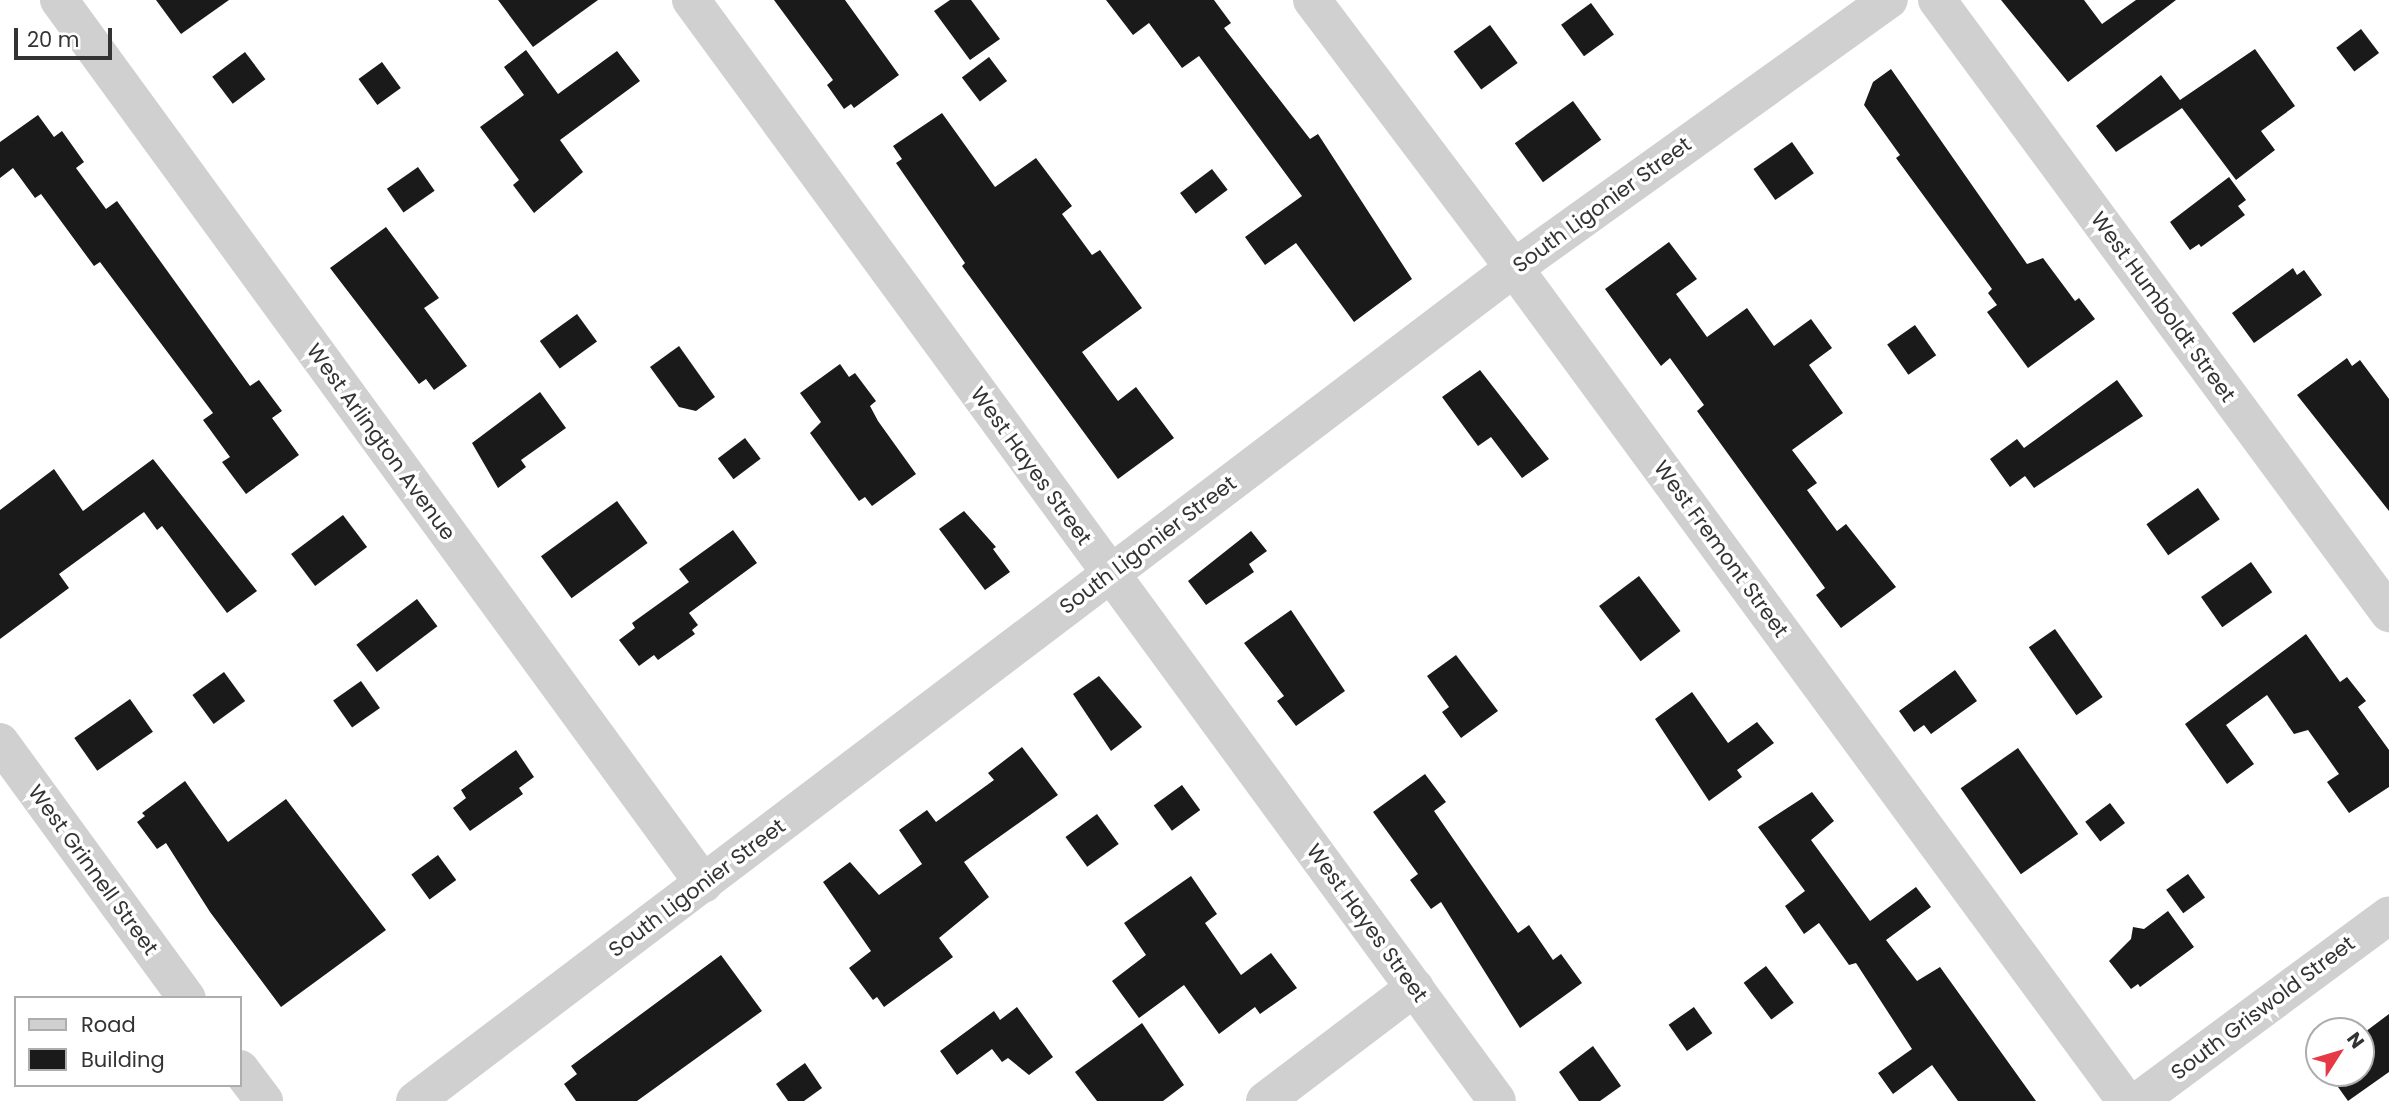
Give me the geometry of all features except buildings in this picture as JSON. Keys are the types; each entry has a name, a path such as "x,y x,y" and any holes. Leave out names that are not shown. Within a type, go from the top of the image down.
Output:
{"street":[{"name":"West Arlington Avenue","path":"59,0 704,884"},
{"name":"West Hayes Street","path":"691,0 1497,1101"},
{"name":"West Fremont Street","path":"1312,0 1514,268 2126,1101"},
{"name":"South Ligonier Street","path":"415,1101 1514,268 1889,0"},
{"name":"West Humboldt Street","path":"1937,0 2389,613"},
{"name":"West Grinnell Street","path":"0,742 186,996"},
{"name":"South Griswold Street","path":"2138,1101 2389,915"},
{"path":"1265,1101 1415,987"},
{"path":"242,1072 264,1101"}]}
